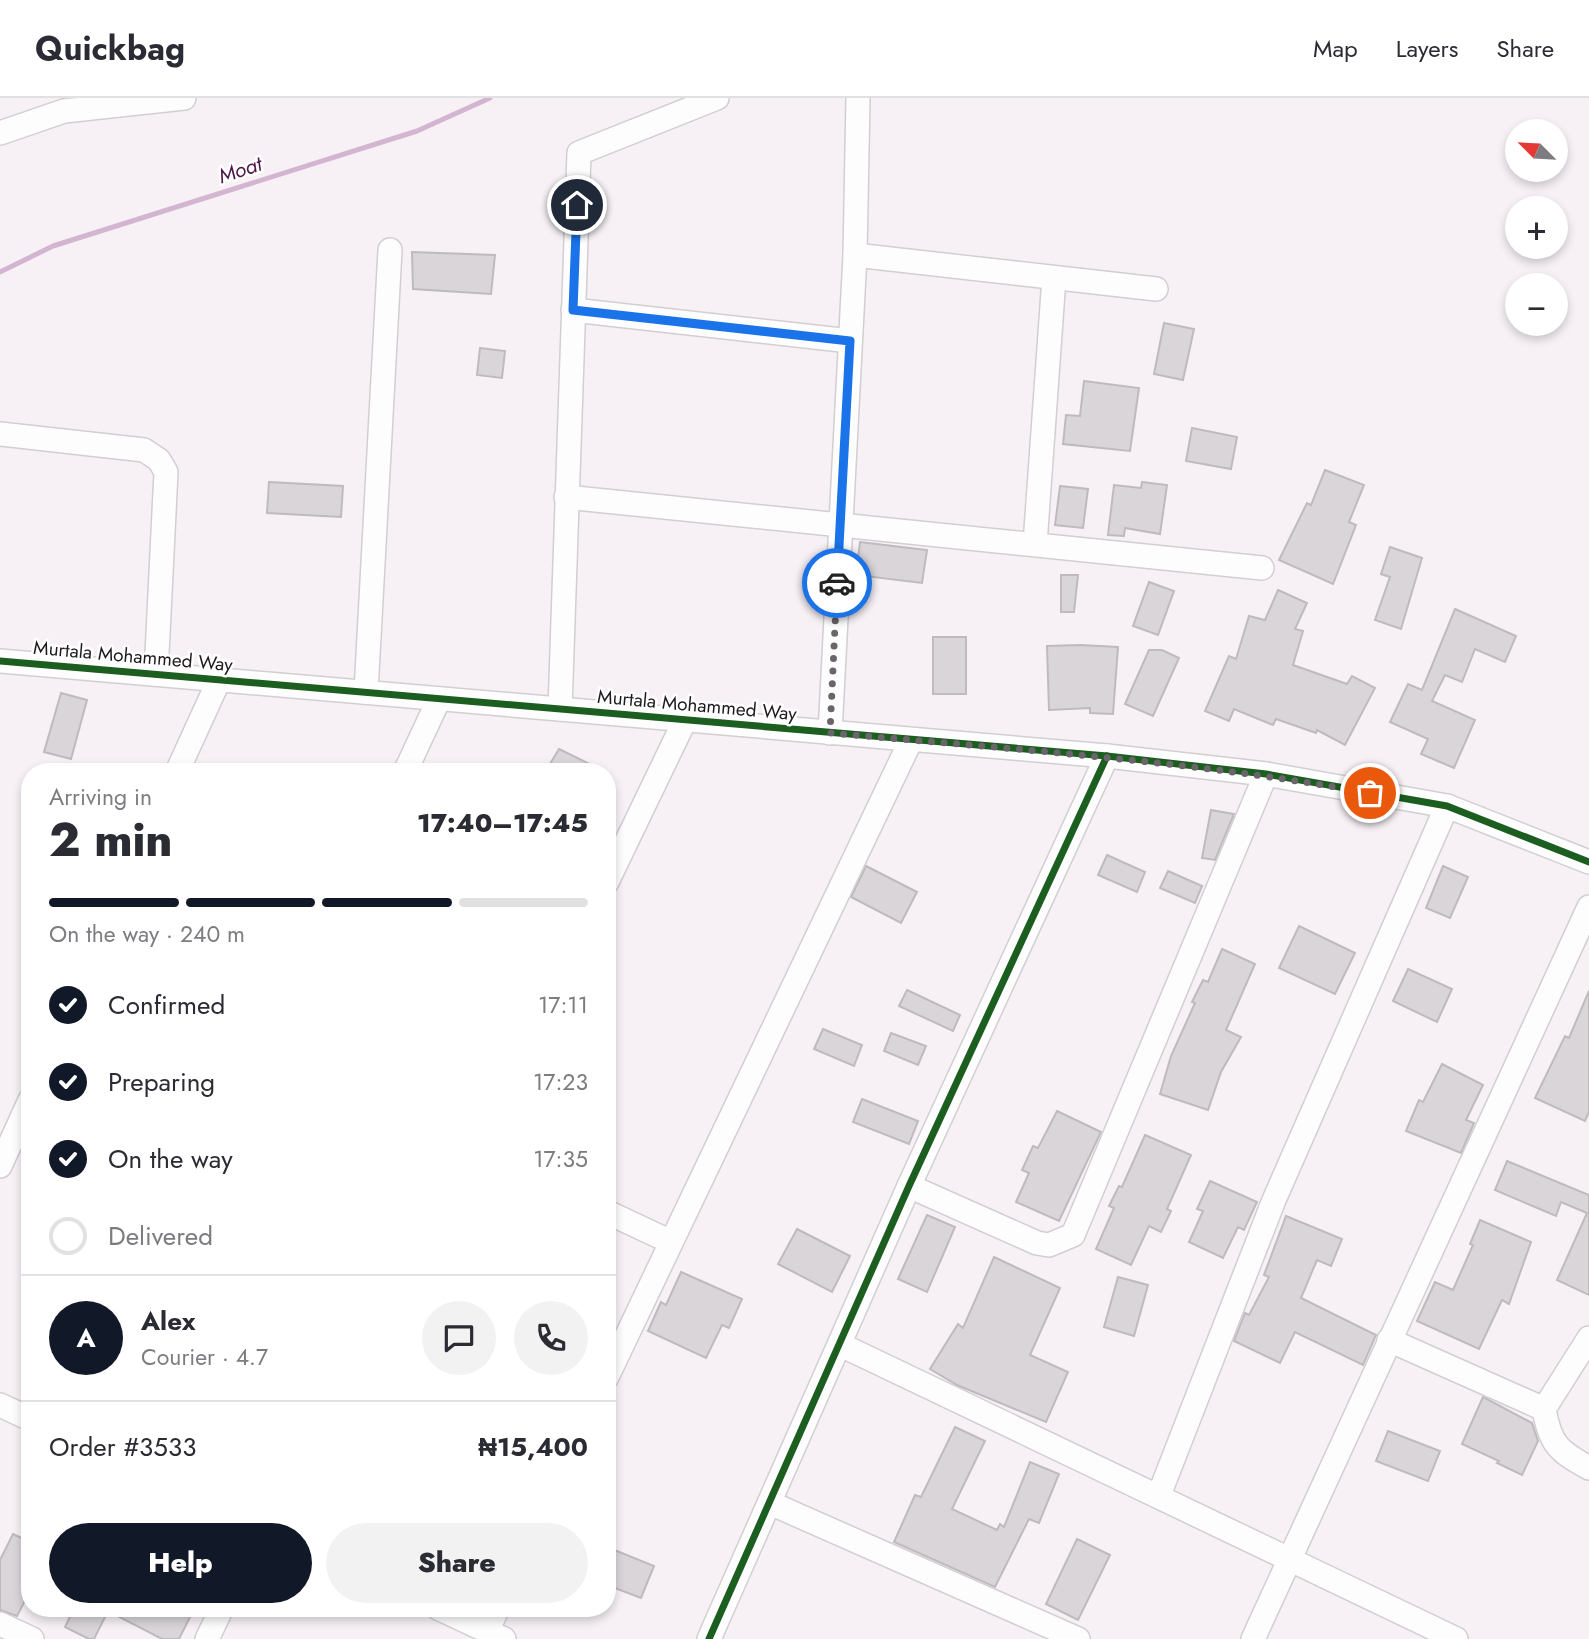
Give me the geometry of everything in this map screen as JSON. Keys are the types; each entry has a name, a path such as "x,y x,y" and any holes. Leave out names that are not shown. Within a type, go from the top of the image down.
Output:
{"street":[{"path":"0,133 64,111 184,98"},
{"path":"560,709 579,153 717,98"},
{"path":"830,733 855,255 858,98"},
{"path":"366,692 390,250"},
{"path":"855,255 1156,289"},
{"path":"1035,544 1055,278"},
{"path":"573,310 850,341"},
{"path":"0,434 144,450 159,460 166,472 156,674"},
{"path":"566,498 1262,568"},
{"name":"Murtala Mohammed Way","path":"2,666 156,674 1107,756 1266,774 1447,806 1589,862"},
{"path":"181,763 219,680"},
{"path":"409,763 439,699"},
{"path":"616,863 685,720"},
{"path":"616,1358 911,740"},
{"path":"709,1639 909,1186 1107,756"},
{"path":"909,1186 1037,1243 1049,1245 1073,1235 1266,774"},
{"path":"1159,1495 1274,1200 1447,806"},
{"path":"1253,1639 1589,907"},
{"path":"0,1166 21,1120"},
{"path":"616,1216 671,1242"},
{"path":"1589,1338 1544,1409 1548,1434 1563,1454 1589,1468"},
{"path":"1389,1340 1544,1409"},
{"path":"841,1345 1456,1639"},
{"path":"0,1405 21,1415"},
{"path":"770,1503 1078,1639"},
{"path":"207,1639 218,1617"},
{"path":"458,1617 496,1635 497,1617"},
{"path":"0,1624 32,1639"}],"building":[{"path":"412,252 495,255 491,294 413,289"},
{"path":"1164,323 1194,329 1183,380 1154,374"},
{"path":"480,348 505,351 502,378 477,375"},
{"path":"1084,381 1139,388 1130,451 1063,444 1066,415 1080,416"},
{"path":"1192,428 1237,437 1231,469 1186,461"},
{"path":"1325,470 1364,485 1349,522 1356,525 1333,584 1279,560 1307,503 1311,505"},
{"path":"269,482 343,486 341,517 267,513"},
{"path":"1142,482 1167,485 1160,534 1125,528 1124,536 1108,535 1114,485 1141,488"},
{"path":"1060,486 1088,489 1083,528 1055,525"},
{"path":"860,542 927,550 922,583 856,575"},
{"path":"1390,547 1422,558 1401,629 1375,620 1390,577 1381,574"},
{"path":"1061,575 1078,575 1074,612 1061,612"},
{"path":"1149,582 1174,591 1158,635 1133,626"},
{"path":"1278,590 1307,603 1295,629 1303,631 1293,665 1347,684 1352,676 1375,688 1345,745 1317,730 1316,733 1276,719 1273,725 1234,709 1229,721 1205,711 1229,656 1236,659 1249,616 1265,620"},
{"path":"1455,609 1516,636 1505,662 1475,649 1462,682 1445,675 1432,701 1475,720 1454,768 1421,754 1428,739 1390,722 1408,684 1422,690"},
{"path":"933,637 966,637 966,694 933,694"},
{"path":"1047,646 1118,647 1113,714 1090,713 1090,708 1049,710"},
{"path":"1149,650 1162,650 1179,658 1153,716 1125,704"},
{"path":"61,693 87,700 71,759 44,752"},
{"path":"559,749 588,763 550,763"},
{"path":"1211,810 1234,814 1215,860 1202,858"},
{"path":"1107,855 1145,872 1137,892 1098,875"},
{"path":"866,866 917,892 901,923 851,897"},
{"path":"1443,866 1468,877 1450,918 1426,908"},
{"path":"1168,871 1202,886 1195,903 1160,888"},
{"path":"1299,926 1355,953 1335,994 1279,968"},
{"path":"1222,949 1255,964 1226,1030 1241,1037 1221,1072 1208,1110 1160,1094 1171,1056 1195,1003 1192,1002 1203,980 1208,982"},
{"path":"1408,969 1452,989 1437,1022 1393,1001"},
{"path":"907,990 960,1015 953,1031 899,1006"},
{"path":"1589,991 1589,1112 1585,1121 1535,1098 1565,1036 1569,1038"},
{"path":"823,1029 862,1045 854,1066 814,1049"},
{"path":"891,1033 926,1046 918,1065 884,1051"},
{"path":"1442,1064 1483,1085 1466,1120 1474,1123 1461,1153 1406,1131 1419,1100 1423,1102"},
{"path":"862,1099 918,1121 909,1144 853,1122"},
{"path":"1057,1111 1101,1132 1059,1221 1016,1202 1029,1173 1022,1170 1033,1146 1038,1148"},
{"path":"1145,1135 1191,1155 1167,1209 1171,1211 1161,1232 1149,1226 1131,1265 1096,1249 1114,1208 1109,1206 1119,1186 1122,1187"},
{"path":"1507,1161 1589,1195 1589,1295 1557,1280 1587,1213 1561,1202 1556,1216 1495,1190"},
{"path":"1210,1181 1257,1202 1244,1230 1238,1227 1223,1258 1189,1242 1203,1211 1197,1209"},
{"path":"927,1215 955,1227 927,1292 898,1279"},
{"path":"1286,1216 1342,1239 1331,1266 1317,1260 1301,1298 1376,1335 1363,1365 1295,1332 1280,1363 1234,1341 1245,1313 1249,1315 1269,1277 1264,1275"},
{"path":"1480,1220 1531,1242 1509,1304 1502,1300 1479,1349 1417,1321 1435,1282 1453,1290 1473,1245 1470,1244"},
{"path":"797,1229 850,1256 832,1292 778,1264"},
{"path":"994,1257 1060,1288 1030,1355 1068,1372 1046,1422 957,1385 930,1369 958,1324 963,1328"},
{"path":"681,1272 742,1299 729,1328 722,1325 706,1358 648,1331 661,1302 666,1305"},
{"path":"1118,1277 1148,1285 1134,1336 1104,1327"},
{"path":"1483,1397 1532,1423 1538,1441 1522,1475 1462,1444"},
{"path":"955,1427 985,1441 952,1509 997,1530 1000,1524 1004,1527 1030,1462 1059,1474 1039,1523 1029,1519 995,1587 894,1542 915,1495 921,1497"},
{"path":"1388,1431 1440,1451 1428,1481 1376,1461"},
{"path":"13,1534 21,1538 21,1608 17,1616 0,1610 0,1560"},
{"path":"1077,1539 1110,1555 1078,1620 1046,1604"},
{"path":"616,1551 654,1566 641,1598 616,1588"},
{"path":"70,1617 105,1617 94,1639 65,1627"},
{"path":"120,1617 190,1617 179,1639 162,1639"}],"waterway":[{"name":"Moat","path":"0,272 53,246 417,131 490,98"}],"cycle path":[{"path":"0,661 1107,756 1266,774 1447,806 1589,862"},
{"path":"709,1639 909,1186 1107,756"}],"way so far":[{"path":"837,583 830,733 1107,756 1266,774 1370,793"}],"route":[{"path":"577,205 573,310 850,341 837,583"}]}
